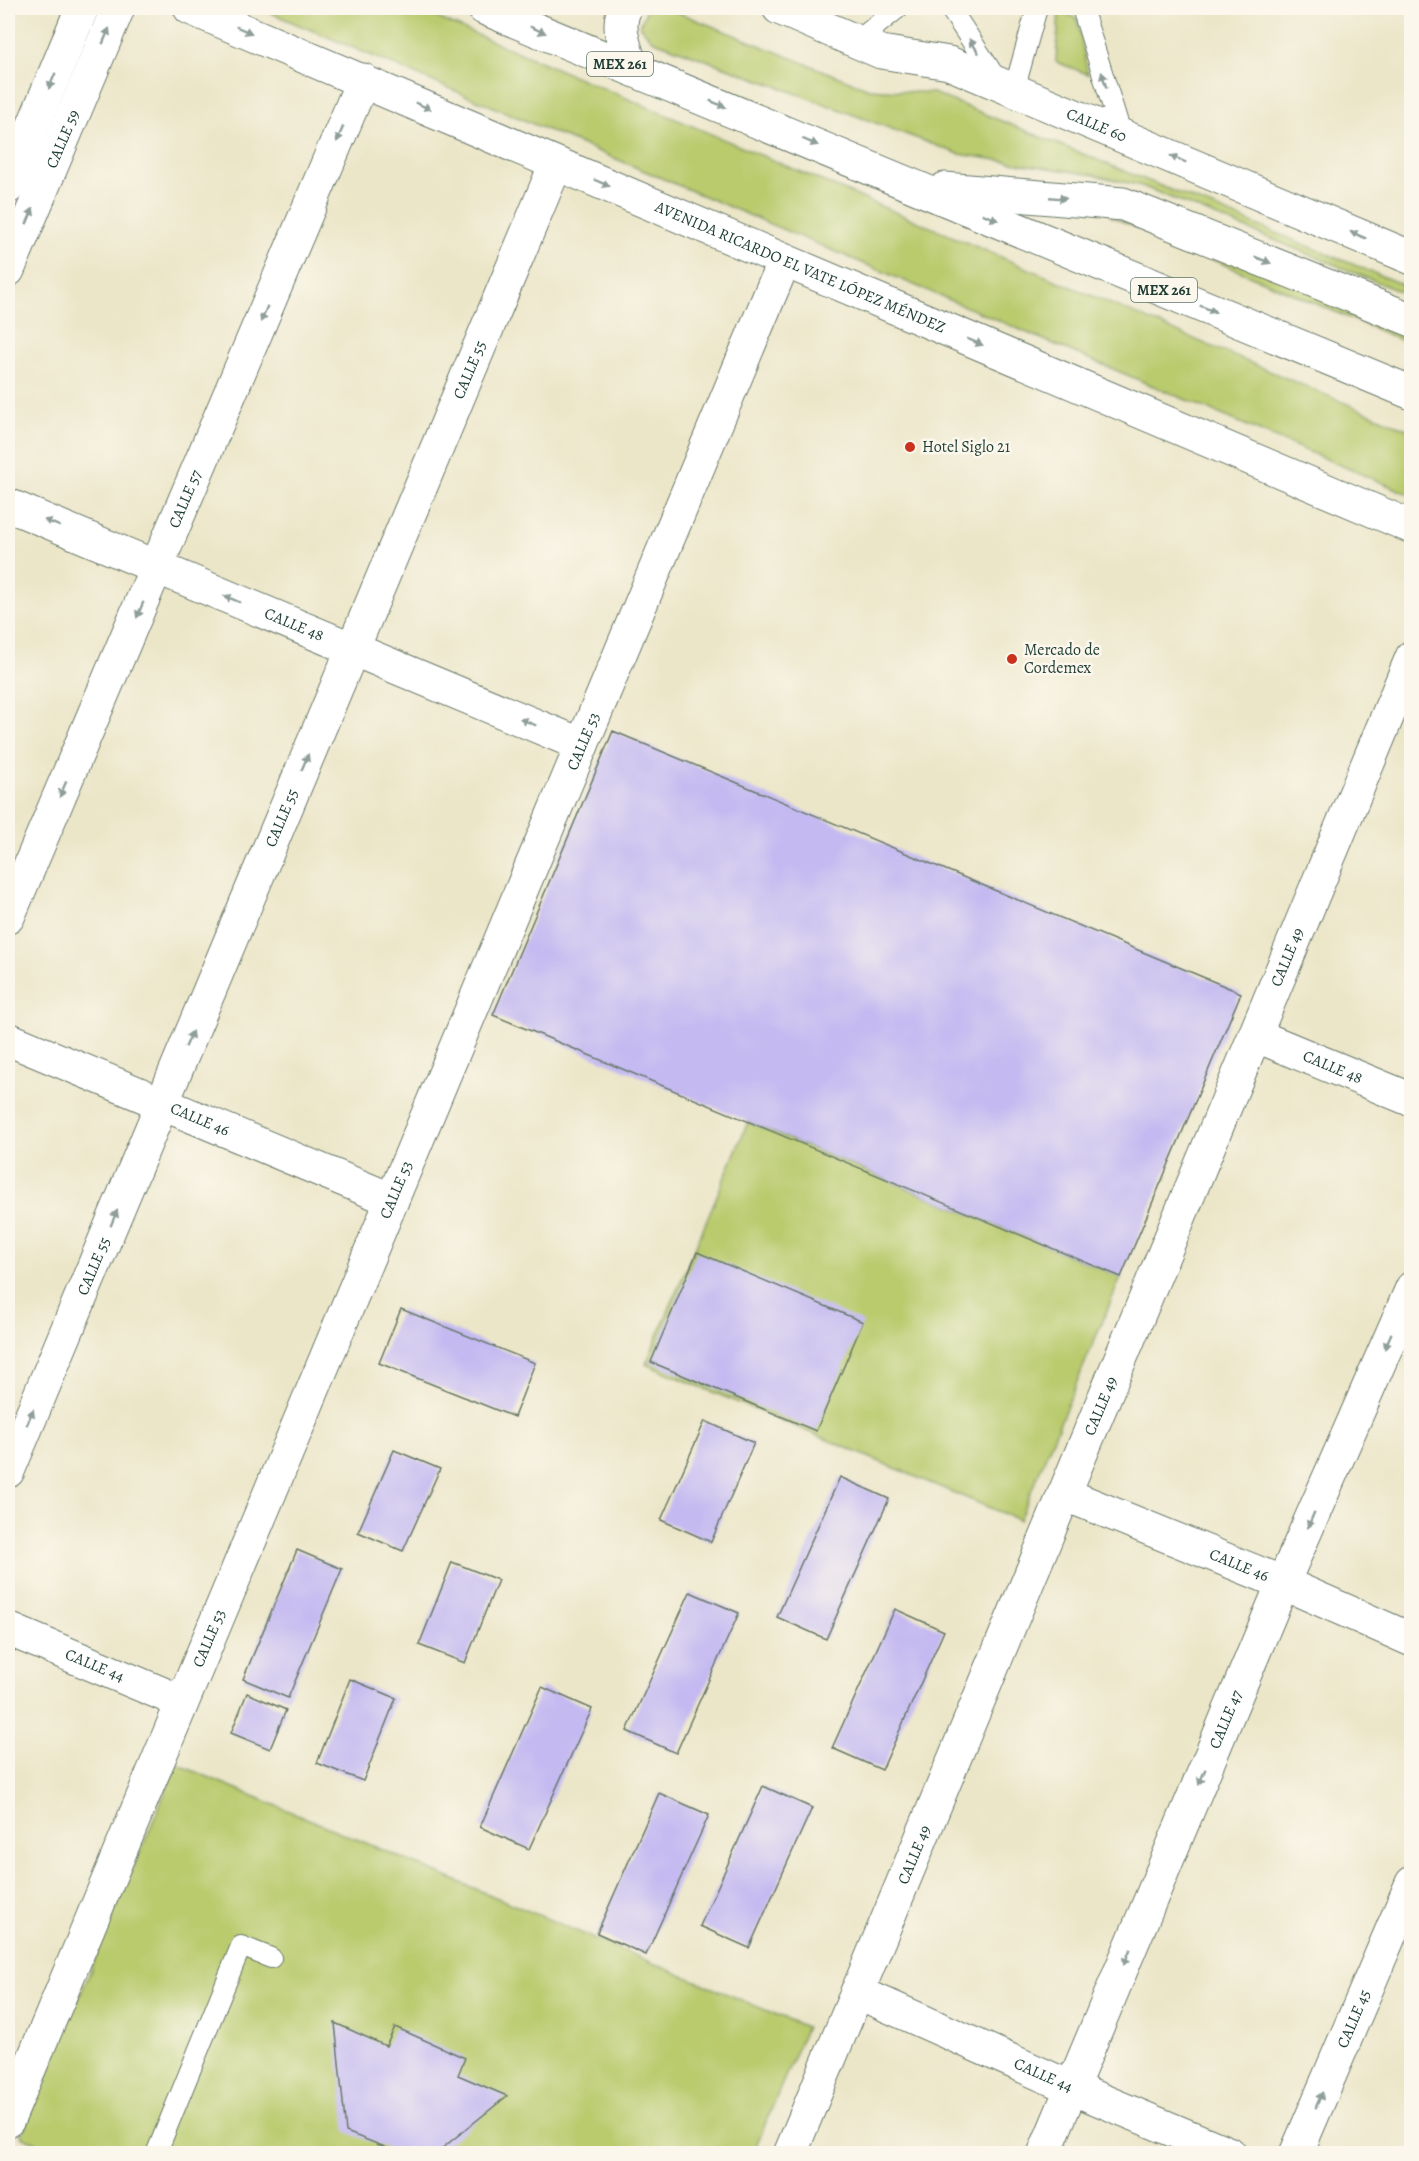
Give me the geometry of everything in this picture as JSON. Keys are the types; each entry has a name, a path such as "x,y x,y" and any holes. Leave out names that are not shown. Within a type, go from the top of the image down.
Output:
{"street":[{"name":"CALLE 59","path":"8,187 82,8"},
{"name":"CALLE 59","path":"8,270 118,8"},
{"name":"AVENIDA RICARDO EL VATE LÓPEZ MÉNDEZ","path":"190,8 1412,527"},
{"name":"MEX 261","path":"484,8 1412,393"},
{"path":"625,8 621,16 622,36 632,69"},
{"name":"CALLE 60","path":"779,8 832,26 881,52 949,63 1412,258"},
{"name":"CALLE 57","path":"8,917 158,568 363,80"},
{"name":"CALLE 55","path":"8,1471 556,164"},
{"path":"916,187 1123,204 1412,320"},
{"name":"CALLE 53","path":"8,2120 784,261"},
{"name":"CALLE 48","path":"8,505 582,745"},
{"name":"CALLE 49","path":"790,2154 1412,657"},
{"name":"CALLE 48","path":"1255,1035 1412,1100"},
{"name":"CALLE 46","path":"8,1039 392,1200"},
{"name":"CALLE 47","path":"1044,2154 1284,1583 1412,1288"},
{"name":"CALLE 46","path":"1064,1494 1284,1583 1412,1640"},
{"name":"CALLE 44","path":"8,1629 182,1702"},
{"name":"CALLE 45","path":"1296,2154 1412,1883"},
{"name":"CALLE 44","path":"857,1992 1072,2088 1230,2154"}],"lane":[{"path":"832,26 898,8"},
{"path":"950,8 1007,87"},
{"path":"1007,87 1036,8"},
{"path":"1082,8 1122,136"},
{"path":"156,2154 241,1946 271,1958"}],"green space":[{"path":"259,8 414,8 1411,431 1411,495"},
{"path":"651,8 667,8 869,89 933,93 1411,288 1411,296 1142,186 1094,175 959,154 652,40 640,26 646,11"},
{"path":"1059,10 1077,19 1088,74 1056,62"},
{"path":"1110,216 1411,328 1411,344"},
{"path":"748,1122 1121,1277 1019,1520 646,1364"},
{"path":"177,1764 806,2027 753,2153 62,2154 21,2136"}],"building":[{"path":"613,731 1241,993 1121,1277 493,1015"},
{"path":"697,1252 863,1322 816,1431 651,1362"},
{"path":"401,1309 535,1363 514,1417 379,1363"},
{"path":"705,1421 754,1443 711,1542 661,1520"},
{"path":"394,1450 440,1469 403,1551 358,1532"},
{"path":"840,1477 889,1499 826,1639 777,1617"},
{"path":"297,1550 342,1569 288,1698 243,1679"},
{"path":"452,1562 498,1580 465,1663 419,1645"},
{"path":"690,1592 739,1613 676,1753 627,1731"},
{"path":"895,1609 944,1631 882,1770 832,1748"},
{"path":"350,1679 396,1698 363,1781 317,1763"},
{"path":"542,1687 592,1709 529,1849 480,1827"},
{"path":"247,1693 286,1710 270,1749 231,1733"},
{"path":"763,1786 812,1808 749,1948 700,1926"},
{"path":"659,1793 709,1815 646,1955 597,1933"},
{"path":"335,2023 386,2046 395,2027 465,2058 458,2075 507,2096 435,2154 403,2154 346,2132"}],"place":[{"name":"Hotel Siglo 21","path":"910,447"},
{"name":"Mercado de Cordemex","path":"1012,659"}]}
